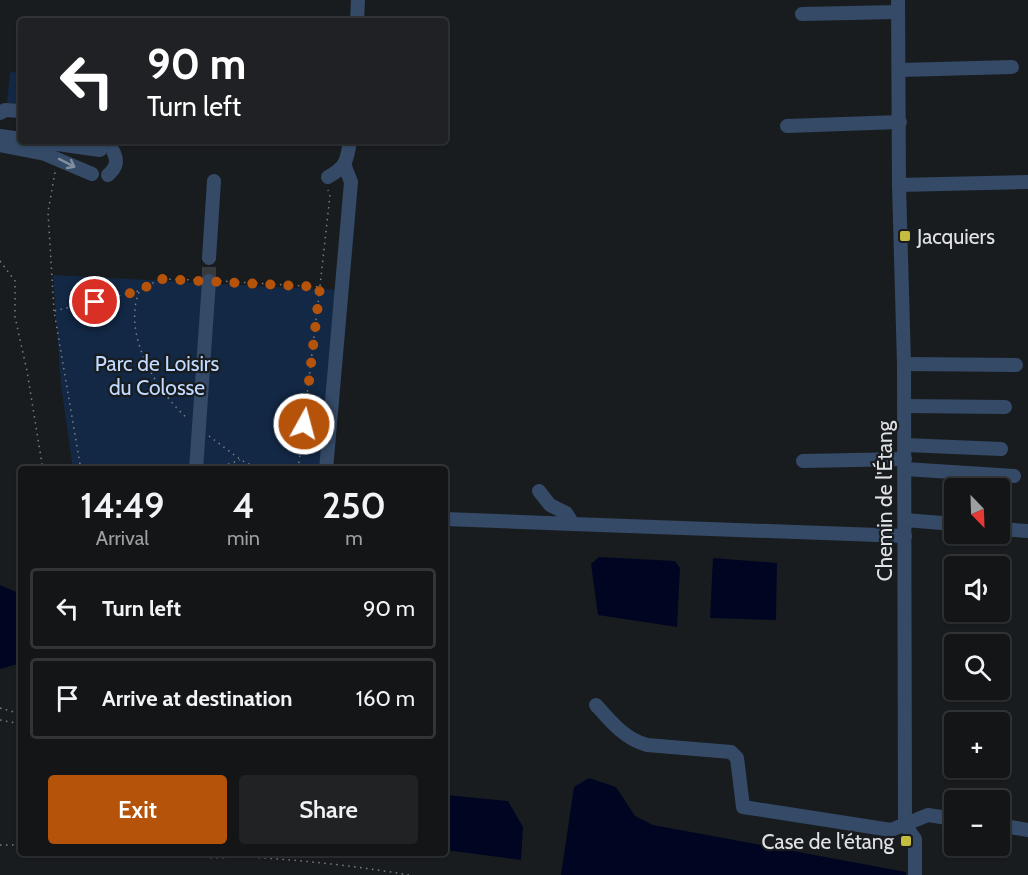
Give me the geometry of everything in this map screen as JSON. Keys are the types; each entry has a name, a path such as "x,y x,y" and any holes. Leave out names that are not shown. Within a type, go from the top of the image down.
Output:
{"street":[{"path":"357,18 358,0"},
{"path":"802,14 898,6"},
{"name":"Chemin de l'Étang","path":"898,6 905,458 905,821"},
{"path":"900,69 1012,68"},
{"path":"0,113 5,110 18,111"},
{"path":"787,126 900,122"},
{"path":"0,136 18,139"},
{"path":"70,144 104,147 117,163 115,169 108,175"},
{"path":"328,181 341,170 347,158 349,144"},
{"path":"0,145 57,158 92,174"},
{"path":"326,466 351,182 344,164"},
{"path":"209,258 214,182"},
{"path":"899,185 1028,182"},
{"path":"196,466 209,281"},
{"path":"904,364 1016,365"},
{"path":"904,406 1005,407"},
{"path":"803,461 905,458 1001,449"},
{"path":"905,458 1014,476"},
{"path":"539,491 550,505 566,513 573,524"},
{"path":"448,519 905,536"},
{"path":"905,520 944,523"},
{"path":"1010,530 1028,531"},
{"path":"596,705 623,734 638,742 647,745 731,752 737,758 743,807 891,830 905,821 928,815 944,817"},
{"path":"905,821 915,839 915,875"},
{"path":"1010,827 1028,830"}],"path":[{"path":"57,158 48,212 54,312 80,466"},
{"path":"298,466 330,195 328,181"},
{"path":"0,261 15,281 15,317 27,371 42,466"},
{"path":"54,312 139,291 160,279 320,287"},
{"path":"139,291 135,312 137,335 149,369 181,412 199,429 241,460 253,466"},
{"path":"223,466 241,460"},
{"path":"0,708 18,713"},
{"path":"0,720 18,723"},
{"path":"0,845 18,845"},
{"path":"210,856 297,861 409,875"}],"green space":[{"path":"10,72 18,73 18,104 7,103"},
{"name":"Parc de Loisirs du Colosse","path":"53,275 336,290 328,466 73,466 61,385"}],"shaded area":[{"path":"599,557 675,561 680,568 677,627 598,615 591,564"},
{"path":"713,558 777,563 776,620 710,618"},
{"path":"0,585 18,593 18,664 0,669"},
{"path":"589,778 616,787 635,816 653,825 906,872 906,875 561,875 574,787"},
{"path":"448,795 508,801 523,827 521,860 448,850"}],"tunnel":[{"path":"209,258 209,281"}],"place":[{"name":"Jacquiers","path":"905,236"},
{"name":"Case de l'étang","path":"906,841"}],"route":[{"path":"95,302 139,291 160,279 320,287 304,424"}]}
